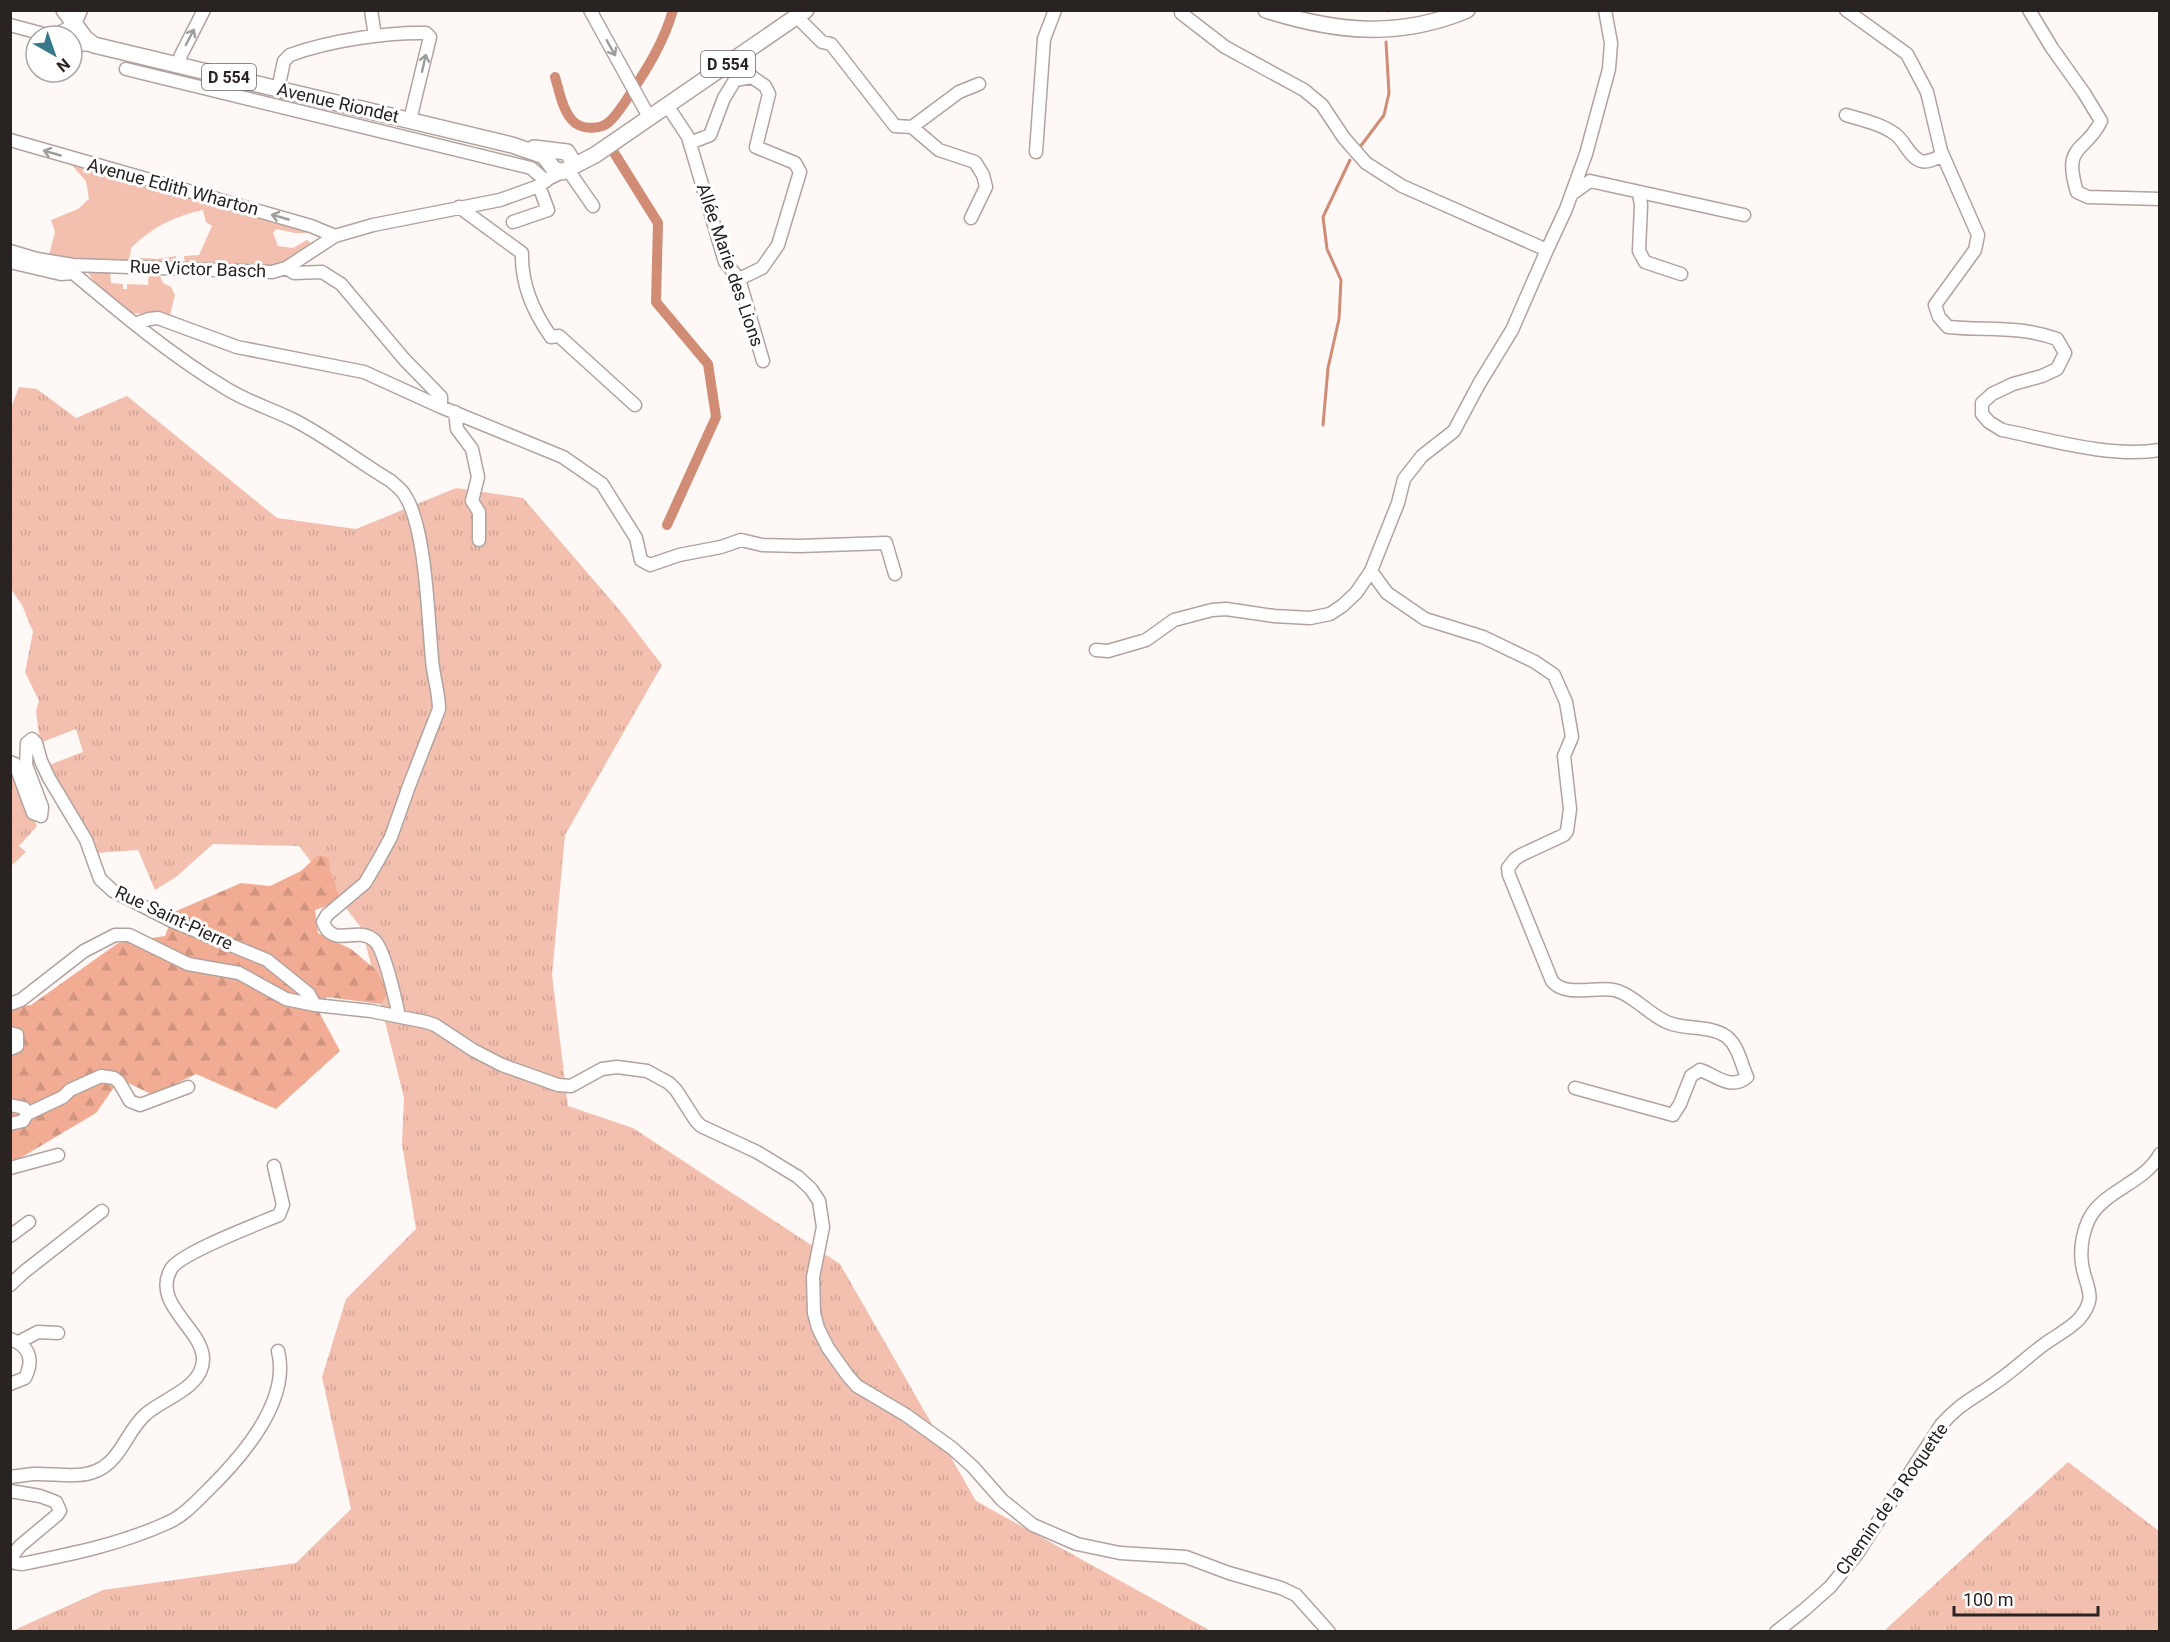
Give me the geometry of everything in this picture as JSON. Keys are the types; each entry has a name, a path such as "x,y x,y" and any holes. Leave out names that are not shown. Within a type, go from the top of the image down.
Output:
{"main road":[{"path":"64,10 78,17 85,38 94,45"},
{"path":"1266,10 1321,26 1381,30 1432,22 1467,10"},
{"name":"D 554","path":"557,169 595,155 801,14"},
{"name":"Avenue Riondet","path":"94,45 512,144 538,153 557,169"}],"street":[{"path":"178,65 204,10"},
{"path":"371,10 375,36"},
{"path":"590,10 649,117"},
{"path":"1036,152 1044,39 1055,10"},
{"path":"1181,10 1181,13 1225,47 1304,90 1322,105 1344,138 1366,163 1402,186 1547,250"},
{"path":"1096,650 1108,651 1146,640 1174,620 1212,610 1226,609 1292,618 1310,618 1330,614 1356,593 1371,571 1398,502 1404,479 1422,456 1454,431 1512,330 1572,194 1586,154 1609,69 1611,43 1605,10"},
{"path":"1846,10 1907,54 1927,92 1943,155 1978,235 1975,250 1935,304 1939,317 1948,327 1974,330 2008,328 2037,332 2056,339 2065,353 2057,369 1992,394 1982,403 1982,414 1989,422 2002,430 2097,448 2138,453 2160,450"},
{"path":"2029,10 2101,121 2073,157 2072,167 2077,192 2088,197 2160,199"},
{"path":"801,14 822,42 831,44 894,126 912,127 939,150 975,162 983,175 986,188 971,218"},
{"path":"278,88 284,61 290,55 375,36 400,32 426,33 430,38 410,120"},
{"path":"84,45 94,45"},
{"path":"126,69 531,168 557,169 593,206"},
{"path":"690,144 710,135 724,98 735,80 753,77 765,86 769,94 756,147 795,163 800,172 778,245 762,268 739,279"},
{"path":"912,127 959,92 979,84"},
{"name":"Allée Marie des Lions","path":"667,105 690,144 725,262 739,279 763,361"},
{"path":"1846,115 1883,127 1896,134 1914,158 1929,161 1943,155"},
{"name":"Avenue Edith Wharton","path":"10,140 311,226 335,236"},
{"path":"513,222 548,210 557,169"},
{"name":"Rue Victor Basch","path":"10,251 73,269 272,272 286,268 335,236 373,225 500,200 557,169"},
{"path":"1572,194 1590,182 1744,214"},
{"path":"1639,193 1641,258 1645,262 1681,274"},
{"path":"459,207 522,253 525,283 540,321 551,338 560,336 635,405"},
{"path":"10,262 61,274 73,269 135,324 226,388 244,399 294,420 391,481 404,494 412,509 422,550 439,709 408,786 391,837 379,860 365,883 327,915 323,922 326,930 334,935 368,936 376,941 384,958 399,1016"},
{"path":"286,268 294,273 322,273 341,284 404,359 441,397 441,408"},
{"path":"135,324 159,318 237,347 364,372 441,408 563,457 602,483 636,538 640,561 650,565 679,555 721,547 741,540 762,544 799,546 886,543 895,574"},
{"path":"455,412 457,429 472,449 478,477 472,501 478,512 479,540"},
{"path":"1371,571 1387,593 1425,619 1483,637 1535,662 1554,675 1561,689 1566,702 1572,737 1564,756 1569,803 1567,831 1564,835 1515,859 1508,868 1552,981 1556,986 1575,990 1618,991 1668,1023 1686,1028 1711,1030 1724,1035 1731,1041 1747,1077 1741,1082 1731,1084 1700,1070 1691,1076 1673,1115 1575,1088"},
{"name":"Rue Saint-Pierre","path":"10,762 15,764 33,813 41,816 42,807 26,765 27,743 32,739 36,743 49,778 86,840 100,879 113,891 172,921 267,960 309,994 315,1005"},
{"path":"10,1004 21,1000 84,951 115,935 129,935 188,964 239,973 286,999 399,1016 435,1025 473,1050 502,1065 558,1085 571,1086 602,1069 617,1067 647,1071 662,1078 676,1090 701,1126 757,1152 798,1177 811,1189 819,1201 823,1227 813,1277 814,1312 818,1329 828,1348 857,1386 906,1415 952,1448 973,1467 1002,1500 1033,1525 1077,1544 1120,1553 1186,1557 1229,1573 1281,1588 1296,1595 1329,1632"},
{"path":"10,1033 17,1035 17,1046 10,1049"},
{"path":"10,1124 23,1121 27,1114 101,1076 114,1078 119,1082 130,1101 140,1105 188,1088"},
{"path":"10,1105 24,1108 27,1114"},
{"name":"Chemin de la Roquette","path":"1776,1632 1830,1587 1857,1554 1941,1425 1955,1408 1996,1383 2078,1320 2087,1308 2091,1293 2082,1264 2082,1238 2090,1218 2105,1200 2156,1161 2160,1154"},
{"path":"10,1168 58,1155"},
{"path":"10,1477 33,1474 84,1475 104,1468 114,1459 135,1424 152,1409 187,1387 197,1377 203,1360 198,1344 173,1309 168,1283 171,1268 191,1253 279,1215 283,1205 274,1166"},
{"path":"10,1285 102,1211"},
{"path":"10,1236 29,1222"},
{"path":"10,1383 25,1378 31,1363 30,1355 15,1340 38,1332 58,1333"},
{"path":"10,1491 40,1496 56,1502 60,1511 20,1546 12,1556 13,1564 86,1552 129,1539 170,1522 191,1507 229,1470 257,1435 273,1403 281,1363 278,1351"}],"green space":[{"path":"69,162 313,233 295,233 276,229 273,233 278,246 293,248 307,240 311,243 283,264 273,267 185,263 184,256 199,255 212,226 206,222 203,210 164,224 147,234 131,248 130,257 157,259 176,256 177,262 72,259 49,255 55,232 51,220 78,209 89,199 86,181"},
{"path":"87,271 110,272 111,283 123,284 123,289 127,289 127,284 148,285 149,273 159,274 163,283 171,287 175,295 170,315 137,314 128,311 108,295"},
{"path":"19,387 37,389 76,418 127,396 277,518 356,529 456,488 523,498 622,613 662,665 565,835 552,975 568,1106 633,1128 840,1264 976,1501 1211,1631 12,1631 103,1590 296,1563 351,1509 322,1377 346,1299 416,1229 402,1144 404,1098 362,929 299,846 213,844 176,877 155,890 138,850 96,853 53,776 49,765 83,752 76,729 40,743 36,711 39,701 25,672 33,632 22,605 11,589 10,410"},
{"path":"10,765 37,826 19,846 26,852 11,866"},
{"path":"318,855 329,858 330,870 341,901 315,910 318,933 351,949 376,970 388,993 381,1004 327,997 319,1012 340,1051 276,1109 196,1074 153,1095 120,1079 96,1113 17,1160 10,1159 10,1008 31,1005 118,943 165,936 174,912 241,883 270,886 301,871"},
{"path":"2068,1462 2159,1531 2159,1631 1884,1631"}],"waterway":[{"path":"555,77 563,105 572,120 585,127 595,128 605,125 620,110 648,65 660,44 673,10"},
{"path":"1360,147 1384,115 1389,93 1386,42"},
{"path":"613,151 658,223 656,302 708,364 716,417 667,525"},
{"path":"1323,425 1328,368 1339,319 1341,280 1327,249 1323,217 1350,160"}]}
